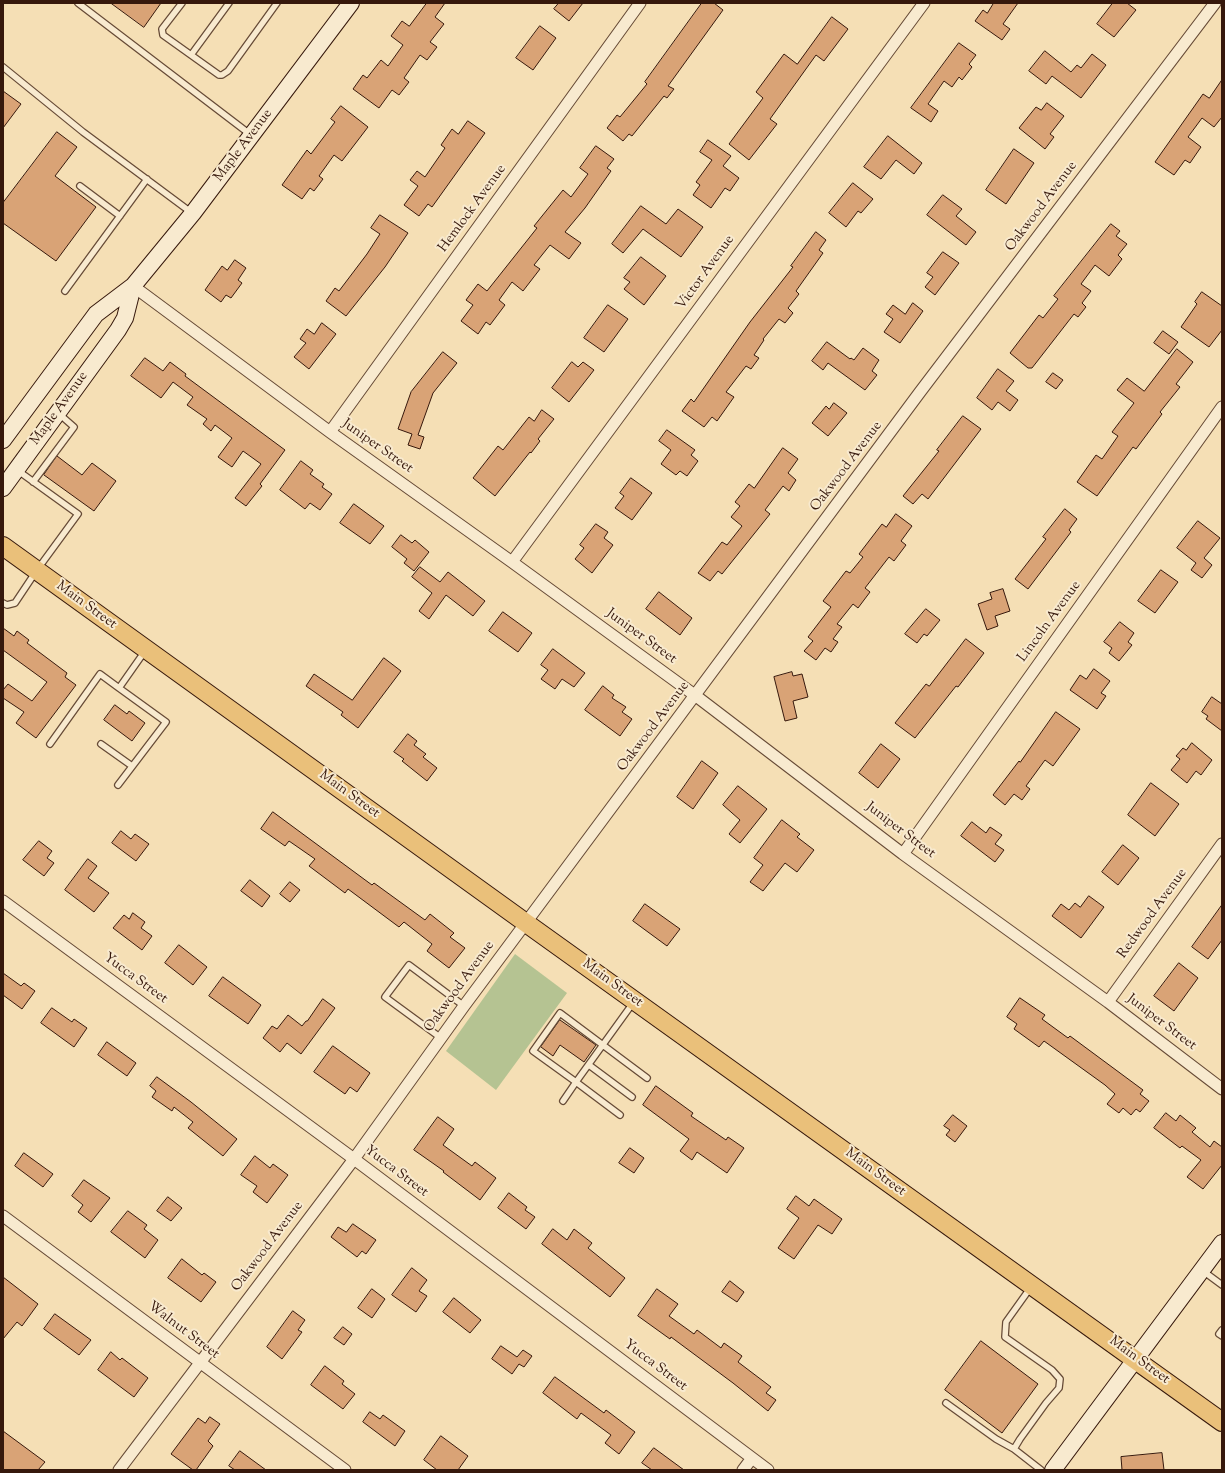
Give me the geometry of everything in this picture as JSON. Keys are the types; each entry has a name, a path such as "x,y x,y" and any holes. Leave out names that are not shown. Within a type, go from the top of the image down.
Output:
{"main road":[{"name":"Main Street","path":"3,546 634,1001 1135,1358 1222,1422"}],"street":[{"name":"Maple Avenue","path":"3,440 96,314 133,286 193,213 351,3"},
{"name":"Hemlock Avenue","path":"330,432 640,3"},
{"name":"Victor Avenue","path":"512,562 924,3"},
{"name":"Oakwood Avenue","path":"119,1470 199,1362 354,1159 464,1006 696,696 920,392 1215,3"},
{"name":"Maple Avenue","path":"3,488 118,330 125,318 133,286"},
{"name":"Juniper Street","path":"133,286 330,432 696,696 903,854 1108,1002 1222,1089"},
{"name":"Lincoln Avenue","path":"903,854 1222,407"},
{"name":"Redwood Avenue","path":"1108,1002 1222,844"},
{"name":"Yucca Street","path":"3,901 354,1159 768,1470"},
{"name":"Walnut Street","path":"3,1216 345,1470"},
{"path":"1052,1470 1222,1243"},
{"path":"743,1470 752,1458"}],"lane":[{"path":"78,3 252,135"},
{"path":"182,3 162,29 163,35 219,75 222,75 228,71 277,3"},
{"path":"191,55 229,3"},
{"path":"3,67 83,132 193,213"},
{"path":"65,291 147,179"},
{"path":"80,186 120,216"},
{"path":"33,482 74,427 58,413"},
{"path":"3,603 15,603 78,514 16,470"},
{"path":"120,688 146,649"},
{"path":"50,744 100,674 166,722 118,785"},
{"path":"101,744 132,766"},
{"path":"441,1038 385,997 408,965 464,1006"},
{"path":"563,1101 634,1001"},
{"path":"620,1115 533,1051 537,1045 560,1014 647,1078"},
{"path":"590,1065 632,1097"},
{"path":"1202,1270 1222,1285"},
{"path":"1014,1449 1046,1403 1059,1388 1060,1379 1052,1370 1005,1337 1006,1322 1032,1285"},
{"path":"1222,1330 1219,1334 1222,1336"},
{"path":"946,1403 996,1439 1014,1449 1041,1470"}],"green space":[{"path":"515,954 567,993 496,1090 446,1051"}],"building":[{"path":"111,3 161,3 144,27"},
{"path":"427,3 445,3 435,17 444,24 430,42 437,47 427,60 420,55 404,78 409,82 399,95 392,90 379,108 353,89 363,75 367,78 381,60 388,66 403,45 391,36 402,21 409,26"},
{"path":"559,3 583,3 569,21 554,9"},
{"path":"702,3 714,3 723,10 668,86 674,89 667,98 664,96 632,136 629,134 623,141 607,128 617,115 620,117 647,84 645,82"},
{"path":"994,3 1018,3 1003,24 1010,29 1002,40 975,21 983,10 987,13"},
{"path":"1113,3 1127,3 1136,10 1114,37 1097,24"},
{"path":"832,17 848,29 824,61 816,55 770,119 777,124 749,160 729,144 763,98 756,92 784,54 797,64"},
{"path":"540,26 556,38 533,70 516,58"},
{"path":"959,43 976,55 969,64 972,67 962,80 959,77 952,87 944,81 928,104 938,111 931,122 911,108"},
{"path":"1045,51 1071,72 1077,65 1081,68 1092,54 1106,65 1081,98 1052,76 1046,84 1029,71"},
{"path":"1222,80 1222,117 1214,127 1202,118 1188,137 1201,147 1190,163 1185,160 1174,175 1155,162 1203,94 1209,98"},
{"path":"3,91 21,104 3,128"},
{"path":"1047,103 1064,116 1050,134 1054,137 1045,149 1019,128 1036,107 1041,110"},
{"path":"341,106 368,127 342,161 334,155 319,176 323,179 314,191 310,188 302,199 282,185 307,150 311,154 335,122 331,119"},
{"path":"468,121 485,133 432,207 428,204 419,216 404,205 418,186 410,180 417,171 425,177 445,148 441,145 452,129 458,134"},
{"path":"57,132 77,147 55,176 96,207 56,261 3,223 3,203"},
{"path":"888,136 922,163 914,174 896,160 881,179 864,167"},
{"path":"708,140 731,156 723,166 739,178 730,191 725,188 711,208 693,195 700,185 696,182 712,160 700,152"},
{"path":"596,146 614,159 607,168 611,171 585,208 565,232 581,243 569,259 550,245 534,265 540,269 523,291 512,282 499,300 505,305 490,325 486,322 478,334 461,321 473,305 466,300 478,284 487,291 537,228 534,226 563,190 571,197 588,174 580,168"},
{"path":"1014,149 1034,163 1006,204 986,190"},
{"path":"853,183 873,199 861,213 858,211 846,227 829,213"},
{"path":"943,195 962,209 956,216 976,232 966,245 927,215"},
{"path":"641,206 666,224 678,209 703,227 681,257 643,229 623,253 612,244"},
{"path":"380,215 408,233 385,267 346,316 326,301 335,288 339,291 380,234 371,228"},
{"path":"1111,224 1120,231 1116,236 1127,244 1118,255 1122,259 1109,276 1095,265 1081,284 1091,291 1082,303 1086,307 1078,317 1074,314 1032,368 1028,368 1010,353 1039,315 1043,318 1058,299 1054,296"},
{"path":"816,232 826,240 819,250 823,253 796,291 799,294 788,308 793,313 785,323 779,319 763,339 764,340 754,355 759,358 751,369 746,366 726,392 734,397 717,421 712,417 704,427 682,411 691,399 694,402 750,322 793,267 791,266"},
{"path":"943,252 959,263 935,295 925,287 933,277 927,273"},
{"path":"641,257 666,276 644,305 624,289 630,282 624,278"},
{"path":"235,260 246,268 238,280 242,283 231,298 226,295 221,302 205,290 222,266 227,270"},
{"path":"1202,292 1222,306 1222,330 1209,347 1181,327 1197,304 1195,302"},
{"path":"913,303 923,311 900,343 884,332 893,319 886,314 893,305 905,314"},
{"path":"608,305 628,319 604,352 584,338"},
{"path":"322,323 336,334 309,369 294,357 306,343 300,339 307,329 314,334"},
{"path":"1163,331 1178,342 1169,354 1154,343"},
{"path":"827,342 850,359 851,358 854,360 863,348 879,360 872,371 877,375 865,390 828,363 823,370 812,361"},
{"path":"1177,349 1193,362 1176,384 1180,387 1160,412 1162,414 1136,449 1133,447 1097,496 1077,482 1096,455 1102,459 1118,436 1112,432 1134,403 1117,390 1127,378 1144,391"},
{"path":"443,352 457,363 433,393 418,435 424,437 420,449 408,445 412,434 398,429 411,392"},
{"path":"145,358 163,371 170,362 186,374 185,376 285,450 260,484 262,486 246,506 235,498 261,464 243,451 232,467 218,457 232,438 215,425 211,431 203,424 207,419 187,405 193,397 173,382 161,398 131,376"},
{"path":"572,362 578,367 583,362 594,370 569,402 552,388"},
{"path":"998,369 1014,381 1006,391 1018,400 1010,411 998,402 992,410 977,398"},
{"path":"1053,373 1063,380 1056,389 1046,382"},
{"path":"834,403 847,413 828,436 812,423 826,406 829,409"},
{"path":"542,410 554,419 538,439 540,441 531,453 530,452 495,496 473,478 498,446 503,450 529,417 534,421"},
{"path":"963,416 981,429 928,499 922,494 913,504 903,496 939,451 937,450"},
{"path":"667,430 695,450 691,455 698,461 687,476 680,471 676,475 661,464 671,450 659,441"},
{"path":"783,448 798,459 788,473 796,480 789,491 783,486 765,510 770,514 722,574 718,571 710,581 698,573 722,542 727,545 742,526 731,517 740,506 735,502 749,484 754,488"},
{"path":"57,456 82,475 92,463 116,481 94,511 44,475"},
{"path":"301,461 313,470 310,474 324,484 322,487 332,494 320,510 310,503 305,509 280,490"},
{"path":"631,478 652,493 632,520 615,508 624,496 620,493"},
{"path":"354,504 384,526 370,544 340,523"},
{"path":"1065,509 1077,519 1069,530 1071,532 1028,589 1015,579 1046,539 1043,537"},
{"path":"896,514 912,526 901,541 906,545 894,561 889,557 865,588 870,592 858,608 853,604 837,624 842,627 833,639 838,642 831,652 825,648 816,660 804,651 813,641 808,637 831,607 823,601 846,571 850,573 863,557 859,554 882,524 886,527"},
{"path":"1198,521 1220,538 1204,558 1212,565 1202,578 1191,570 1196,563 1177,548"},
{"path":"596,524 608,532 604,538 613,545 592,573 575,559 584,548 580,545"},
{"path":"401,535 412,543 415,540 429,552 414,571 404,563 407,559 392,547"},
{"path":"420,567 440,582 448,572 485,601 473,616 446,595 429,619 419,611 432,593 412,577"},
{"path":"1161,570 1178,582 1155,613 1138,601"},
{"path":"1003,589 1010,611 995,616 998,626 987,630 978,604 992,599 990,593"},
{"path":"659,592 692,618 680,635 646,609"},
{"path":"926,609 940,620 927,636 924,634 917,643 905,634"},
{"path":"503,612 532,633 518,652 489,631"},
{"path":"1120,622 1134,633 1128,642 1132,645 1119,661 1109,653 1112,648 1104,642"},
{"path":"3,628 14,636 17,631 29,640 27,643 67,673 65,677 76,685 36,738 16,723 24,712 3,698 3,690 8,684 32,701 47,682 3,650"},
{"path":"966,639 984,653 958,687 956,686 915,738 895,723 926,684 929,686"},
{"path":"553,649 585,673 574,687 562,679 555,689 541,679 548,670 541,665"},
{"path":"384,658 401,671 358,728 341,715 343,712 306,686 314,674 352,700"},
{"path":"1094,669 1110,681 1101,693 1106,696 1097,709 1070,690 1080,675 1086,679"},
{"path":"792,672 793,676 802,674 808,697 793,701 797,718 785,721 774,677"},
{"path":"603,686 614,695 612,698 626,707 622,712 632,719 620,736 585,710"},
{"path":"1212,697 1222,704 1222,731 1206,719 1208,716 1202,712"},
{"path":"115,705 127,714 129,711 145,723 132,741 104,720"},
{"path":"1056,712 1080,729 1053,766 1045,760 1026,786 1030,789 1022,800 1014,794 1005,805 993,795 1019,761 1020,762"},
{"path":"408,734 417,741 414,745 426,754 423,757 437,768 427,781 402,761 404,759 394,752"},
{"path":"1192,743 1212,760 1201,775 1196,771 1187,783 1171,770 1180,759 1176,756 1183,748 1186,750"},
{"path":"881,744 900,759 878,788 859,773"},
{"path":"702,761 718,773 693,809 677,797"},
{"path":"1151,783 1179,804 1155,836 1128,815"},
{"path":"738,786 767,809 740,843 729,834 740,820 723,805"},
{"path":"273,812 372,885 374,883 425,920 430,914 454,933 450,937 465,948 449,968 427,951 432,944 404,922 399,927 348,889 345,893 309,866 315,859 289,841 285,846 261,829"},
{"path":"782,820 800,834 797,837 814,850 797,872 785,863 763,891 750,882 763,865 754,858"},
{"path":"972,822 986,833 990,827 1002,835 995,844 1004,850 995,862 961,836"},
{"path":"121,831 131,839 135,834 149,844 136,861 112,843"},
{"path":"39,841 52,851 47,858 54,863 44,876 23,860"},
{"path":"1123,845 1139,858 1118,885 1102,872"},
{"path":"88,859 97,866 88,878 109,893 94,912 65,890"},
{"path":"250,880 270,896 262,907 241,891"},
{"path":"290,882 300,890 290,902 280,894"},
{"path":"1089,896 1104,907 1081,938 1052,916 1061,904 1069,910 1075,903 1080,907"},
{"path":"645,904 680,929 667,946 633,921"},
{"path":"1222,905 1222,940 1208,959 1192,947"},
{"path":"133,913 145,922 141,928 152,936 142,950 113,928 124,915 129,919"},
{"path":"179,945 207,967 193,985 165,963"},
{"path":"1179,963 1198,978 1174,1011 1154,996"},
{"path":"3,973 21,986 24,983 35,991 22,1009 3,995"},
{"path":"223,977 261,1005 248,1024 209,996"},
{"path":"1020,998 1045,1015 1042,1019 1068,1038 1070,1036 1143,1090 1140,1094 1149,1101 1140,1112 1136,1109 1131,1115 1123,1108 1119,1113 1107,1104 1115,1094 1105,1085 1044,1041 1039,1047 1014,1029 1017,1024 1007,1017"},
{"path":"323,999 335,1008 301,1054 287,1043 280,1052 263,1038 272,1026 277,1029 288,1015 302,1026"},
{"path":"52,1008 72,1022 74,1019 87,1028 74,1047 41,1023"},
{"path":"560,1020 596,1045 584,1062 560,1045 553,1056 541,1047"},
{"path":"107,1042 136,1063 127,1076 98,1055"},
{"path":"333,1046 370,1073 357,1092 350,1087 345,1094 314,1072"},
{"path":"157,1077 237,1139 223,1156 188,1128 193,1122 174,1107 172,1111 152,1097 156,1091 150,1086"},
{"path":"656,1086 693,1113 691,1116 726,1140 728,1137 744,1148 727,1173 697,1152 692,1160 680,1151 689,1139 643,1105"},
{"path":"1166,1113 1176,1121 1180,1115 1196,1128 1192,1132 1210,1147 1214,1141 1222,1147 1222,1165 1203,1189 1187,1177 1201,1160 1182,1146 1180,1148 1154,1128"},
{"path":"953,1115 967,1126 955,1142 946,1135 950,1130 944,1126"},
{"path":"438,1117 454,1129 443,1145 472,1166 475,1162 496,1178 480,1200 443,1172 444,1171 414,1150"},
{"path":"630,1148 644,1158 634,1173 619,1163"},
{"path":"24,1153 53,1174 43,1187 15,1166"},
{"path":"255,1156 270,1168 273,1164 288,1175 267,1203 253,1192 257,1186 241,1175"},
{"path":"84,1180 110,1198 91,1222 78,1212 83,1205 72,1196"},
{"path":"509,1193 527,1207 525,1210 535,1217 526,1229 498,1208"},
{"path":"796,1196 809,1206 814,1199 842,1219 832,1234 818,1225 794,1259 778,1248 799,1218 787,1209"},
{"path":"168,1197 182,1208 171,1221 157,1211"},
{"path":"128,1211 147,1225 144,1229 158,1240 145,1258 111,1232"},
{"path":"353,1224 376,1240 366,1254 362,1251 357,1257 331,1237 338,1227 346,1232"},
{"path":"553,1229 567,1240 574,1229 592,1243 588,1248 625,1278 610,1297 542,1244"},
{"path":"182,1259 202,1275 204,1273 216,1282 201,1302 168,1278"},
{"path":"412,1268 427,1280 419,1291 427,1296 416,1312 392,1295"},
{"path":"3,1277 38,1304 22,1326 17,1322 3,1339"},
{"path":"730,1281 744,1292 737,1302 722,1292"},
{"path":"372,1289 385,1299 372,1318 358,1308"},
{"path":"657,1289 678,1304 669,1316 694,1334 697,1330 721,1348 724,1343 742,1356 738,1362 771,1387 766,1393 776,1400 768,1411 671,1337 670,1339 638,1316"},
{"path":"454,1298 481,1320 470,1333 443,1312"},
{"path":"293,1311 305,1320 298,1330 302,1332 282,1359 267,1347"},
{"path":"55,1314 91,1340 79,1355 44,1329"},
{"path":"343,1327 352,1334 344,1345 334,1338"},
{"path":"981,1341 1038,1384 1002,1433 945,1390"},
{"path":"501,1346 517,1357 523,1350 532,1356 524,1367 519,1364 512,1374 492,1359"},
{"path":"111,1352 120,1360 122,1358 148,1378 134,1397 98,1370"},
{"path":"325,1366 344,1381 342,1384 355,1394 343,1409 311,1385"},
{"path":"555,1377 604,1413 606,1410 635,1432 619,1454 605,1443 611,1435 581,1413 577,1419 543,1393"},
{"path":"370,1412 380,1419 383,1415 405,1431 395,1446 363,1422"},
{"path":"210,1417 220,1424 208,1441 213,1446 196,1470 193,1470 171,1454 198,1418 205,1423"},
{"path":"3,1431 45,1462 38,1470 3,1470"},
{"path":"441,1436 468,1456 458,1470 437,1470 424,1460"},
{"path":"654,1448 684,1470 652,1470 642,1463"},
{"path":"240,1451 266,1470 235,1470 229,1466"},
{"path":"1162,1453 1164,1470 1122,1470 1121,1457"}]}
